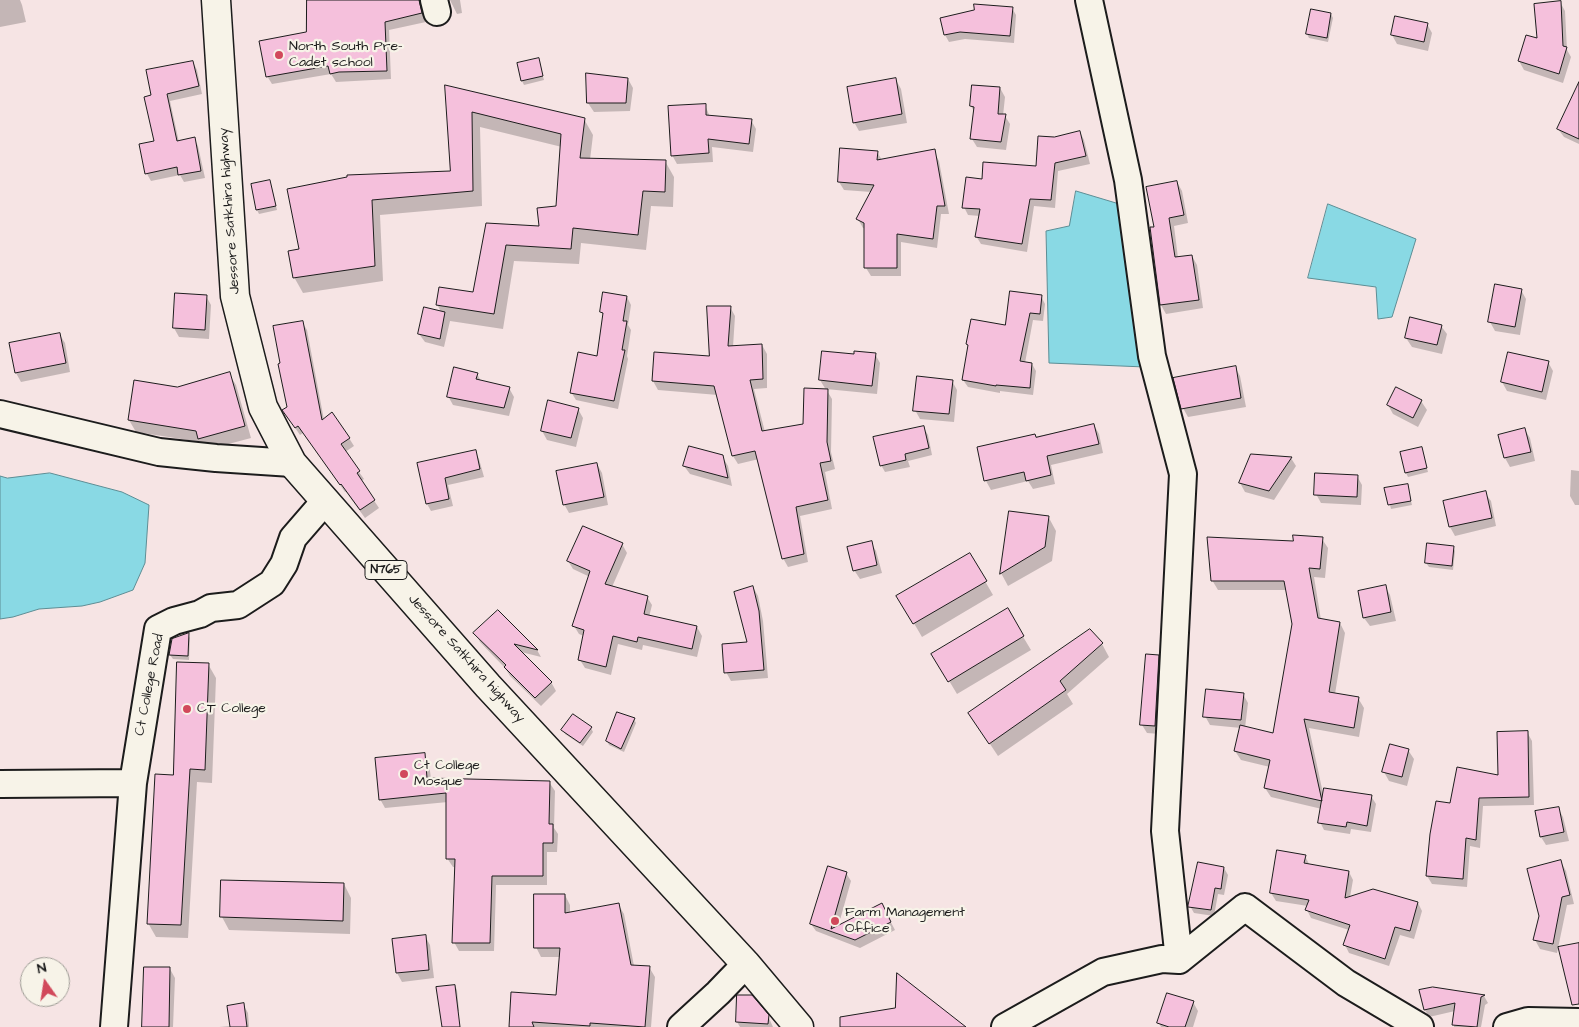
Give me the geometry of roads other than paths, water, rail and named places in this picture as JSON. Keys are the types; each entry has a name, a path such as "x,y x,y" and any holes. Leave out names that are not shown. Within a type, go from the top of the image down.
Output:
{"highway":[{"name":"Jessore Satkhira highway","path":"216,0 235,296 262,407 292,463 488,686 746,964 799,1027"}],"street":[{"path":"1089,0 1128,180 1152,356 1183,474 1165,831 1179,960"},
{"path":"0,414 159,452 292,463"},
{"name":"Ct College Road","path":"133,783 158,629 174,621 200,614 212,608 238,604 272,583 284,564 293,538 325,501"},
{"path":"0,784 133,783 114,1027"},
{"path":"1005,1027 1103,972 1162,959 1179,960 1245,907 1346,983 1420,1027"},
{"path":"681,1027 746,964"},
{"path":"1507,1027 1528,1022 1579,1022"}],"water":[{"path":"1076,191 1126,206 1145,367 1049,363 1046,231 1069,226"},
{"path":"1328,204 1416,239 1392,317 1378,319 1376,287 1308,278"},
{"path":"50,473 122,492 149,505 145,563 133,590 100,602 82,606 39,609 0,619 0,476 7,478"}],"place":[{"name":"North South Pre- Cadet school","path":"279,55"},
{"name":"CT College","path":"187,709"},
{"name":"Ct College Mosque","path":"404,774"},
{"name":"Farm Management Office","path":"835,921"}]}
